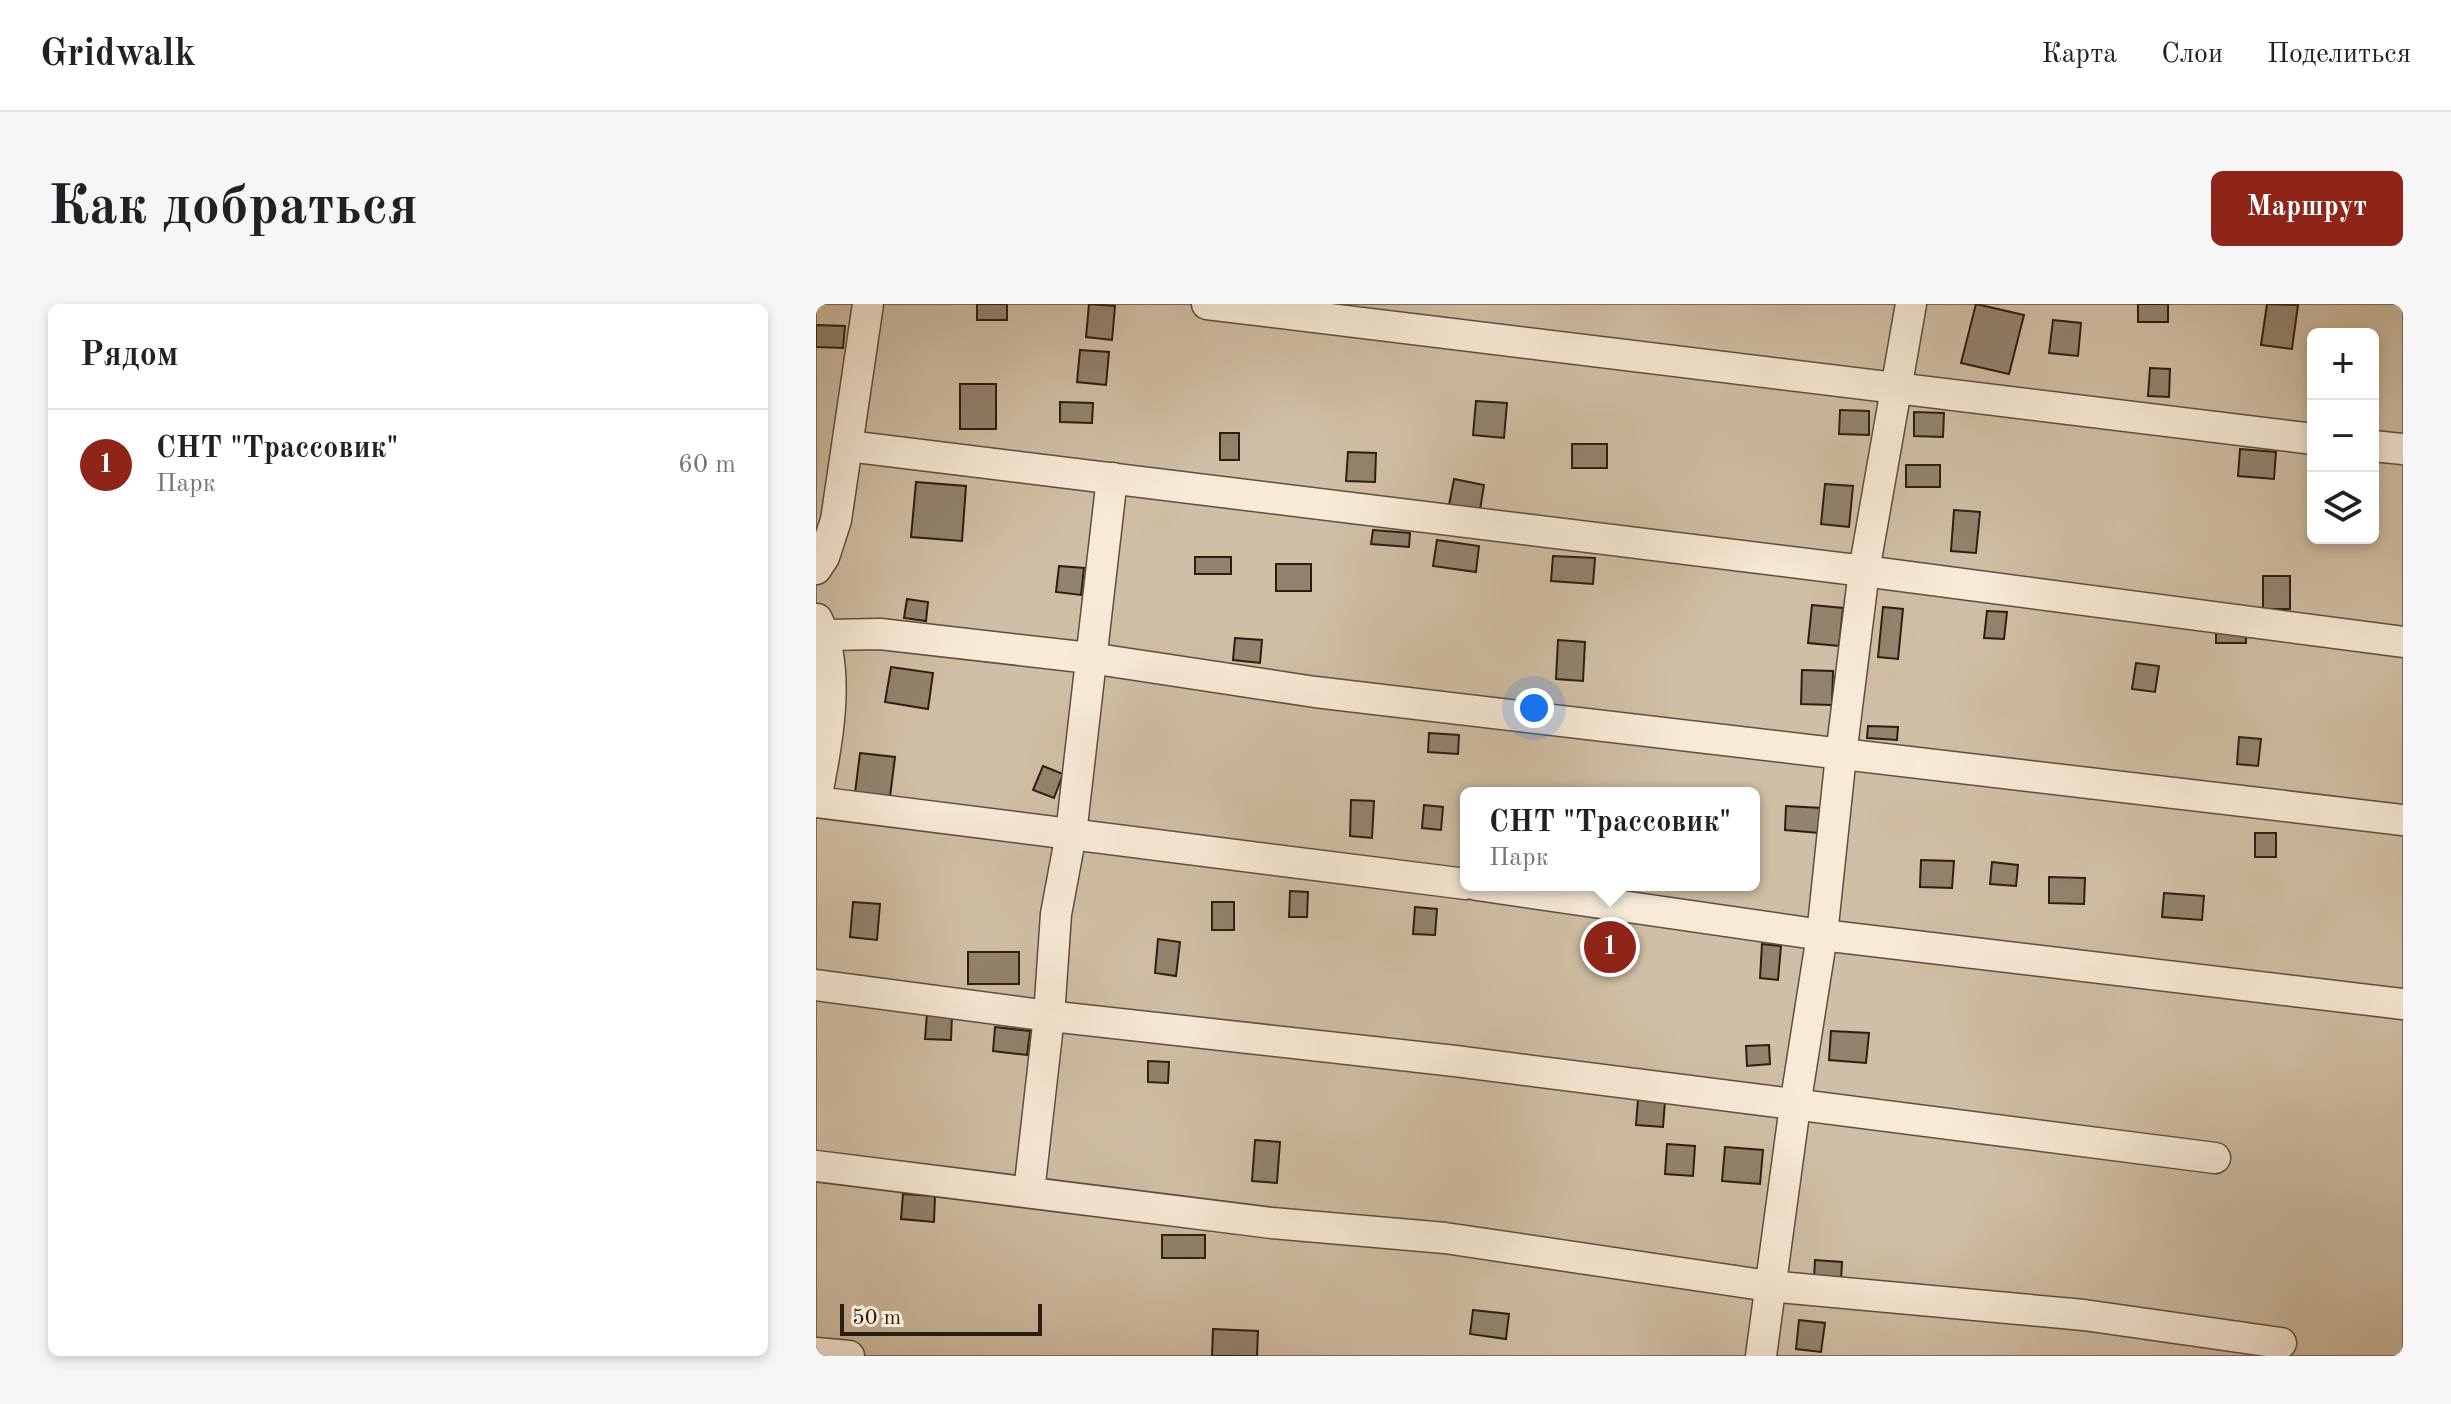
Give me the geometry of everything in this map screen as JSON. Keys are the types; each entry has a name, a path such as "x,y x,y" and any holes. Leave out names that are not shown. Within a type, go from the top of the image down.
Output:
{"street":[{"path":"816,569 824,557 836,520 868,304"},
{"path":"1207,304 2307,438"},
{"path":"1761,1356 1822,935 1864,571 1911,304"},
{"path":"848,446 1864,571 2403,642"},
{"path":"2379,447 2403,449"},
{"path":"1029,1192 1049,1016 1056,914 1071,834 1112,478"},
{"path":"1460,883 816,801 829,712 830,667 820,626 1090,658 1315,692 2403,820"},
{"path":"1518,891 1822,935 2403,1004"},
{"path":"816,985 1049,1016 1455,1061 2215,1158"},
{"path":"816,1166 1272,1223 1445,1238 1769,1286 2084,1315 2281,1343"},
{"path":"816,1353 849,1356"}],"shaded area":[{"path":"816,304 2403,304 2403,1356 816,1356"}],"building":[{"path":"977,304 1007,304 1007,320 977,320"},
{"path":"1089,304 1115,306 1112,340 1086,337"},
{"path":"1976,304 2024,315 2009,374 1961,363"},
{"path":"2138,304 2168,304 2168,322 2138,322"},
{"path":"2267,304 2298,305 2292,349 2261,345"},
{"path":"2053,320 2081,323 2078,356 2049,353"},
{"path":"816,325 845,326 843,348 816,347"},
{"path":"1080,350 1109,352 1106,385 1077,382"},
{"path":"2150,368 2170,369 2169,397 2148,396"},
{"path":"960,384 996,384 996,429 960,429"},
{"path":"1476,401 1507,403 1504,438 1473,435"},
{"path":"1060,402 1093,403 1092,423 1060,422"},
{"path":"1840,410 1869,411 1869,435 1839,434"},
{"path":"1914,412 1944,413 1943,437 1914,436"},
{"path":"1220,433 1239,433 1239,460 1220,460"},
{"path":"1572,444 1607,444 1607,468 1572,468"},
{"path":"2240,449 2276,452 2274,479 2238,476"},
{"path":"1348,452 1376,453 1375,482 1346,481"},
{"path":"1906,465 1940,465 1940,487 1906,487"},
{"path":"1454,479 1484,485 1480,510 1449,505"},
{"path":"916,482 966,486 962,541 911,537"},
{"path":"1825,484 1853,486 1849,527 1821,524"},
{"path":"1954,510 1980,512 1976,553 1951,551"},
{"path":"1373,530 1410,533 1409,547 1371,544"},
{"path":"1437,540 1479,546 1476,572 1433,566"},
{"path":"1553,556 1595,558 1593,584 1551,581"},
{"path":"1195,557 1231,557 1231,574 1195,574"},
{"path":"1276,564 1311,564 1311,591 1276,591"},
{"path":"1059,566 1084,568 1081,595 1056,592"},
{"path":"2263,576 2290,576 2290,609 2263,609"},
{"path":"907,599 928,602 926,621 904,618"},
{"path":"1812,605 1843,608 1839,646 1808,643"},
{"path":"1883,607 1903,609 1898,659 1878,657"},
{"path":"1987,611 2007,612 2004,639 1984,638"},
{"path":"2216,629 2246,629 2246,643 2216,643"},
{"path":"1235,638 1262,640 1260,663 1233,660"},
{"path":"1558,640 1585,642 1583,681 1556,679"},
{"path":"2136,663 2159,666 2155,692 2132,689"},
{"path":"891,667 933,673 928,709 885,702"},
{"path":"1802,670 1833,671 1832,705 1801,704"},
{"path":"1868,726 1898,727 1897,740 1867,738"},
{"path":"1429,733 1459,735 1458,754 1428,752"},
{"path":"2239,737 2261,739 2258,766 2237,764"},
{"path":"860,753 895,757 890,797 855,793"},
{"path":"1043,766 1063,774 1054,798 1033,790"},
{"path":"1351,800 1374,801 1372,838 1350,836"},
{"path":"1424,805 1443,807 1441,830 1422,828"},
{"path":"1786,806 1821,808 1819,833 1785,830"},
{"path":"2255,833 2276,833 2276,857 2255,857"},
{"path":"1921,860 1954,861 1952,888 1920,887"},
{"path":"1992,862 2018,865 2016,886 1990,884"},
{"path":"2049,877 2085,878 2084,904 2049,903"},
{"path":"1290,891 1308,892 1307,917 1289,917"},
{"path":"2164,893 2204,896 2202,920 2162,917"},
{"path":"853,902 880,904 877,940 850,937"},
{"path":"1212,902 1234,902 1234,930 1212,930"},
{"path":"1415,907 1437,909 1435,935 1413,934"},
{"path":"1158,939 1180,942 1176,976 1155,973"},
{"path":"1762,944 1781,946 1778,980 1760,978"},
{"path":"968,952 1019,952 1019,984 968,984"},
{"path":"927,1013 952,1014 951,1040 925,1039"},
{"path":"995,1027 1030,1031 1027,1055 993,1051"},
{"path":"1831,1031 1869,1033 1866,1063 1829,1060"},
{"path":"1769,1045 1770,1064 1747,1066 1746,1046"},
{"path":"1148,1061 1169,1062 1168,1083 1148,1082"},
{"path":"1638,1099 1665,1101 1663,1127 1636,1125"},
{"path":"1255,1140 1280,1142 1277,1183 1252,1181"},
{"path":"1667,1144 1695,1146 1693,1176 1665,1174"},
{"path":"1725,1147 1763,1150 1760,1184 1722,1181"},
{"path":"903,1194 935,1196 934,1222 901,1219"},
{"path":"1162,1235 1205,1235 1205,1258 1162,1258"},
{"path":"1815,1260 1842,1262 1841,1281 1814,1279"},
{"path":"1473,1310 1509,1314 1506,1339 1470,1334"},
{"path":"1799,1320 1825,1323 1821,1352 1796,1349"},
{"path":"1213,1329 1258,1331 1257,1356 1212,1356"}],"place":[{"name":"СНТ \"Трассовик\"","path":"1610,947"}]}
